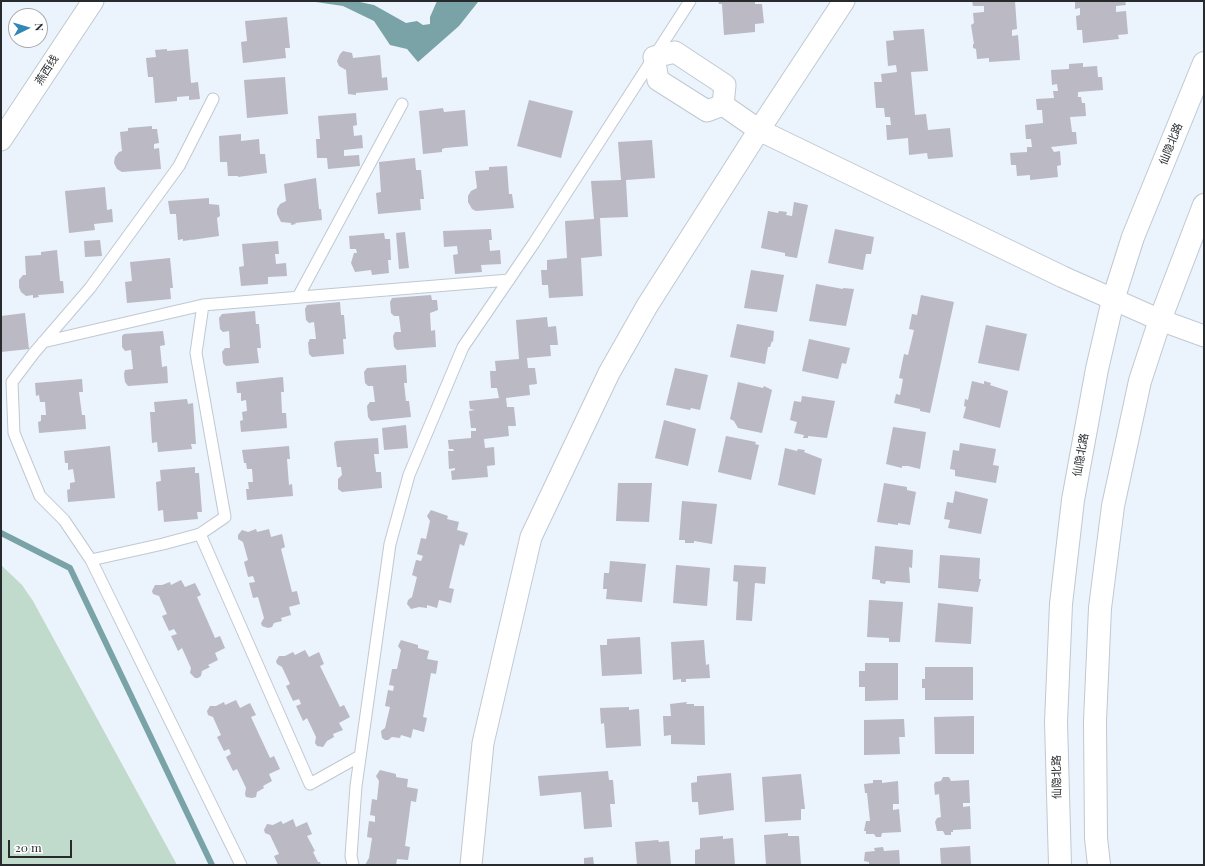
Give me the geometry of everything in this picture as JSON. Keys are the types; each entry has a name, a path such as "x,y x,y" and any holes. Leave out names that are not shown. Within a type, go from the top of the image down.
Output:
{"main road":[{"name":"仙隐北路","path":"1060,865 1056,722 1061,604 1073,500 1097,369 1113,300 1133,237 1204,63"},
{"path":"1099,865 1096,838 1095,721 1100,608 1113,506 1140,381 1160,320 1204,205"}],"street":[{"name":"燕西线","path":"1,140 93,1"},
{"path":"471,865 483,743 531,537 609,373 647,306 759,130 844,1"},
{"path":"675,52 725,85 723,105 707,111 658,80 654,57 675,52"},
{"path":"723,105 759,130 1113,300 1160,320 1204,336"}],"lane":[{"path":"353,865 351,856 356,786 390,544 409,476 463,347 509,280 690,1"},
{"path":"214,99 179,166 90,288 43,342 12,382 14,433 40,496 64,520 91,560 241,865"},
{"path":"298,297 402,104"},
{"path":"43,342 203,305 509,280"},
{"path":"91,560 200,534 225,516 196,353 203,305"},
{"path":"200,534 310,784 360,756"}],"green space":[{"path":"1,565 22,585 33,601 177,865 1,865"}],"water":[{"path":"309,1 355,1 374,5 406,23 417,21 423,25 430,24 430,17 437,1 478,2 459,26 418,62 407,49 390,45 374,21 343,6"}],"building":[{"path":"718,1 755,1 755,4 762,4 764,23 755,24 755,32 724,35 722,4 719,4"},
{"path":"972,1 1015,1 1017,29 1012,30 1012,36 1018,35 1020,60 989,62 989,58 977,59 976,49 973,48 974,44 971,25 974,23 973,13 984,12 984,6 973,6"},
{"path":"1075,1 1125,1 1126,5 1116,6 1116,12 1126,11 1128,34 1118,35 1119,39 1083,43 1082,30 1077,30 1076,16 1080,15 1080,8 1075,9"},
{"path":"287,17 290,48 285,48 286,58 243,63 241,42 247,41 245,21"},
{"path":"924,29 928,71 911,72 915,115 926,114 928,130 950,128 953,157 928,159 927,153 909,155 908,138 887,140 886,125 891,125 890,117 885,117 884,108 876,108 874,82 882,82 881,74 897,72 896,65 888,66 886,41 894,40 893,31"},
{"path":"167,49 167,51 188,49 191,83 198,82 200,99 189,100 189,96 177,97 177,101 155,103 153,77 148,77 146,58 156,57 155,50"},
{"path":"343,51 352,53 353,58 380,55 382,78 387,77 388,90 356,93 356,95 348,94 346,70 339,66 337,61"},
{"path":"1083,63 1083,67 1097,66 1098,77 1102,77 1103,90 1078,92 1078,97 1081,97 1082,103 1085,103 1086,116 1070,117 1072,132 1076,132 1077,144 1051,147 1054,152 1060,151 1061,165 1057,166 1058,177 1030,180 1030,175 1017,176 1016,165 1011,165 1010,153 1027,152 1027,147 1032,147 1031,139 1026,139 1025,125 1043,123 1042,110 1037,110 1036,99 1054,98 1053,91 1058,91 1057,84 1052,85 1051,70 1069,69 1069,64"},
{"path":"285,77 288,114 247,118 244,80"},
{"path":"529,100 573,111 561,158 517,146"},
{"path":"443,108 444,112 465,110 468,146 445,148 442,149 442,152 423,154 419,111"},
{"path":"356,113 357,125 353,126 354,136 362,135 363,148 344,150 344,156 359,155 360,166 328,169 327,158 317,158 316,139 320,139 318,116"},
{"path":"152,126 152,129 157,129 159,143 154,144 154,149 159,148 161,169 122,172 117,169 114,163 115,157 122,151 120,132 128,131 128,128"},
{"path":"241,134 241,141 259,139 260,154 265,154 267,173 238,177 228,176 227,162 220,162 219,136"},
{"path":"652,140 655,178 626,180 628,217 600,218 602,256 581,258 583,296 549,298 548,285 542,285 541,270 547,270 547,260 567,258 565,221 594,219 591,181 621,180 618,142"},
{"path":"415,158 416,170 421,170 424,199 420,199 421,210 378,214 376,193 381,192 379,162"},
{"path":"507,166 509,194 512,194 514,208 476,211 472,209 468,202 468,196 471,191 477,188 475,171 489,170 489,167"},
{"path":"316,178 319,209 321,209 322,220 295,223 296,224 291,225 291,223 281,222 277,214 277,209 280,204 286,201 284,184"},
{"path":"105,187 107,210 112,209 113,222 94,224 95,230 69,233 65,191"},
{"path":"209,198 209,204 219,205 220,216 217,218 219,236 183,241 183,239 178,240 176,214 170,214 168,201"},
{"path":"794,202 808,205 797,258 785,256 785,253 761,248 768,211 778,213 779,211 787,212 786,215 792,216"},
{"path":"491,229 492,240 489,240 490,251 500,250 501,264 481,265 482,272 455,274 453,255 458,254 457,246 444,247 443,231"},
{"path":"835,229 874,237 871,254 866,254 863,270 828,263"},
{"path":"405,232 409,268 399,269 396,233"},
{"path":"384,233 385,239 390,239 391,260 388,260 389,273 372,275 371,270 355,272 351,263 354,253 357,253 356,249 350,249 349,236"},
{"path":"100,240 102,256 85,257 84,241"},
{"path":"278,241 279,254 275,254 276,264 286,263 287,276 268,277 268,284 241,286 239,267 244,266 242,244"},
{"path":"57,250 60,281 63,281 64,293 38,295 39,297 33,298 33,295 26,296 21,292 19,287 19,280 23,275 26,275 25,256 41,255 41,252"},
{"path":"170,258 173,288 170,288 171,299 127,303 125,282 132,281 130,262"},
{"path":"751,270 784,275 777,312 744,308"},
{"path":"816,284 843,289 854,289 846,326 809,321"},
{"path":"431,295 432,300 437,300 438,310 430,313 431,331 435,330 436,347 397,350 394,347 393,336 395,332 401,332 399,316 394,316 391,313 390,302 392,298"},
{"path":"921,295 954,302 930,413 894,403 896,394 900,395 903,379 899,378 904,354 908,355 914,330 909,329 912,314 917,315"},
{"path":"340,302 341,315 344,315 346,339 343,339 344,354 312,357 309,354 308,343 310,339 316,339 314,322 309,323 306,320 305,309 307,305"},
{"path":"255,311 256,324 259,324 261,348 257,348 259,363 226,366 223,363 222,352 225,348 230,348 229,331 223,332 220,329 219,318 222,314"},
{"path":"25,313 29,349 1,352 1,316"},
{"path":"547,317 548,327 556,326 558,345 550,345 551,356 527,358 528,368 535,368 537,384 529,385 530,395 506,398 507,407 514,407 516,426 508,426 509,436 484,439 485,448 494,447 495,465 487,466 488,477 452,480 451,471 455,470 455,468 449,469 448,451 454,451 453,449 449,449 448,440 471,438 471,431 476,431 476,428 471,428 469,411 475,410 470,409 469,401 499,398 497,388 491,388 490,371 496,371 495,361 519,359 516,320"},
{"path":"737,324 774,331 773,342 772,341 770,347 768,347 765,364 730,357"},
{"path":"986,325 1027,334 1019,371 978,363"},
{"path":"163,331 165,345 160,346 162,367 167,366 168,383 128,386 125,382 124,374 125,370 133,369 131,350 125,351 122,347 122,336 124,334"},
{"path":"809,339 850,348 846,364 842,363 838,379 802,371"},
{"path":"406,365 407,383 404,383 406,401 409,401 411,417 371,421 368,417 367,406 370,402 375,402 373,386 368,386 365,383 364,372 367,368"},
{"path":"675,368 708,375 700,410 691,408 690,410 666,405"},
{"path":"283,377 284,392 281,392 282,413 286,413 287,428 241,432 240,421 243,420 242,412 247,411 246,400 241,401 241,393 237,393 236,382"},
{"path":"82,379 83,392 79,392 82,415 85,415 86,429 39,433 38,422 41,421 41,415 46,415 45,402 40,402 39,395 36,396 35,383"},
{"path":"972,381 984,384 984,381 991,383 990,385 1008,391 1000,428 963,418 966,407 964,406 965,399 968,400"},
{"path":"738,382 763,388 764,386 772,390 762,433 738,428 734,421 730,419"},
{"path":"802,396 835,401 827,438 808,436 808,438 803,438 804,435 794,433 797,422 790,420 794,401 801,402"},
{"path":"187,399 188,404 193,403 196,444 191,444 192,449 158,452 157,442 152,443 150,412 155,412 154,402"},
{"path":"664,420 696,429 688,466 655,458"},
{"path":"406,425 408,448 384,450 382,428"},
{"path":"893,427 926,432 920,469 908,466 902,466 902,468 886,464"},
{"path":"726,436 756,442 755,444 759,445 751,480 718,472"},
{"path":"378,438 379,454 374,454 376,472 381,472 382,488 342,492 338,489 338,479 342,475 341,467 337,467 334,443 336,441"},
{"path":"960,443 996,449 993,465 999,466 996,483 955,476 955,470 950,469 953,450 959,451"},
{"path":"110,446 115,498 68,502 67,490 70,489 70,483 75,482 73,469 68,470 68,463 65,463 64,451"},
{"path":"289,446 290,459 287,459 289,485 292,484 293,496 247,500 246,489 249,489 248,482 253,482 252,469 247,469 246,463 244,463 242,450"},
{"path":"785,448 797,451 798,449 805,450 804,452 822,459 815,495 778,485"},
{"path":"195,467 195,473 199,473 202,512 197,512 198,519 164,522 163,510 158,511 156,482 161,481 160,470"},
{"path":"618,483 652,483 649,522 616,521"},
{"path":"884,483 907,487 907,490 916,492 910,525 877,522"},
{"path":"955,491 988,499 981,534 948,528 950,520 944,519 947,502 953,503"},
{"path":"682,501 717,504 712,544 694,541 694,543 685,543 685,540 679,540"},
{"path":"431,510 448,516 447,519 459,522 457,530 468,533 464,546 460,544 449,588 454,589 451,603 439,600 437,608 427,605 427,608 419,607 411,609 407,604 408,600 412,597 417,577 412,575 416,560 421,561 423,556 417,554 421,538 426,539 430,521 427,516"},
{"path":"256,529 257,532 269,529 271,537 282,534 285,547 281,549 292,592 297,591 300,604 289,607 291,615 281,618 282,621 274,623 272,627 268,628 262,626 261,623 264,618 258,597 253,598 249,583 255,582 253,576 248,577 244,562 248,560 243,542 238,539 238,535 242,530 248,532"},
{"path":"875,546 913,550 912,568 909,567 910,583 886,581 885,584 880,583 880,580 872,579"},
{"path":"940,555 980,558 979,579 981,579 978,592 938,588"},
{"path":"610,561 646,564 642,602 606,599 607,589 603,589 604,573 609,573"},
{"path":"676,565 710,568 707,606 673,603"},
{"path":"734,565 766,567 765,584 755,583 752,621 736,620 738,582 733,581"},
{"path":"181,580 185,587 195,583 201,595 197,597 215,638 220,636 225,648 215,653 218,660 208,665 210,667 202,671 201,676 198,678 195,678 190,673 191,668 182,648 178,651 171,636 177,634 174,629 169,631 162,616 167,614 159,596 153,594 152,591 155,585 162,585 170,582 171,585"},
{"path":"869,600 903,602 900,642 889,642 889,638 867,637"},
{"path":"938,603 973,607 971,644 935,642"},
{"path":"640,637 642,674 602,676 600,645 607,645 607,639"},
{"path":"401,640 418,645 418,648 429,651 427,659 438,661 436,674 431,673 423,717 427,718 424,732 413,729 411,738 401,735 400,738 392,737 385,740 382,738 381,731 385,728 390,707 385,706 388,690 393,691 394,686 389,685 392,669 397,669 401,650 398,646"},
{"path":"704,640 706,665 709,664 710,678 686,679 686,682 681,682 681,679 673,680 671,642"},
{"path":"305,650 309,657 319,652 324,664 320,666 340,707 344,705 350,717 339,723 343,730 333,734 334,737 327,741 323,747 317,746 315,743 316,737 307,718 303,721 296,706 301,704 299,699 293,701 286,686 290,684 282,667 277,664 276,661 279,656 285,656 293,652 295,655"},
{"path":"865,663 898,663 898,700 865,701 865,687 859,687 859,671 865,671"},
{"path":"925,667 973,667 973,700 925,700 925,688 922,688 922,679 925,679"},
{"path":"236,700 240,708 250,703 256,715 251,717 270,758 274,756 280,769 269,774 272,781 263,786 264,788 257,792 256,797 252,798 246,797 246,788 237,769 233,771 226,757 231,754 229,749 224,751 217,737 221,735 213,717 208,715 207,711 210,706 216,706 224,702 225,705"},
{"path":"687,702 686,704 694,704 694,706 704,706 705,745 671,744 671,735 664,736 663,716 671,716 670,704"},
{"path":"629,707 629,710 639,709 641,746 606,748 604,723 601,724 600,708"},
{"path":"974,716 974,754 935,754 934,717"},
{"path":"904,719 905,737 899,737 900,754 864,755 864,720"},
{"path":"380,770 396,774 396,777 408,779 407,787 418,789 416,802 411,801 405,846 410,847 408,860 397,859 396,865 365,865 369,858 372,838 367,837 369,821 375,822 375,816 370,815 372,799 377,800 379,781 376,776"},
{"path":"608,771 609,780 613,780 615,804 610,804 612,827 584,829 581,792 540,796 538,776"},
{"path":"731,773 734,810 699,815 698,802 692,802 691,783 697,782 697,776"},
{"path":"801,774 805,809 801,809 801,820 765,822 762,777"},
{"path":"943,777 949,777 951,781 969,780 970,803 963,803 963,807 970,806 971,829 953,830 951,835 945,835 943,831 937,831 935,822 937,818 941,817 939,794 935,795 934,785 935,782 941,781"},
{"path":"873,780 882,780 882,783 898,781 899,804 893,804 893,810 899,809 901,832 882,833 881,837 876,837 874,834 866,834 866,831 864,831 866,821 870,821 867,793 865,793 864,784 873,783"},
{"path":"293,819 296,827 307,822 312,834 307,836 315,851 313,852 321,865 278,865 274,856 279,854 270,835 265,833 264,830 267,824 273,825 281,821 283,824"},
{"path":"788,833 788,836 799,836 801,865 766,865 764,835"},
{"path":"723,836 723,839 733,838 735,865 695,865 695,850 700,849 700,838"},
{"path":"658,840 659,842 669,841 671,865 637,865 635,842"},
{"path":"970,846 971,865 941,865 940,848"},
{"path":"883,847 884,851 899,850 900,865 869,865 869,862 864,861 865,852 875,851 874,848"},
{"path":"593,857 594,865 584,865 584,858"}],"waterway":[{"path":"1,533 70,568 212,865"}]}
